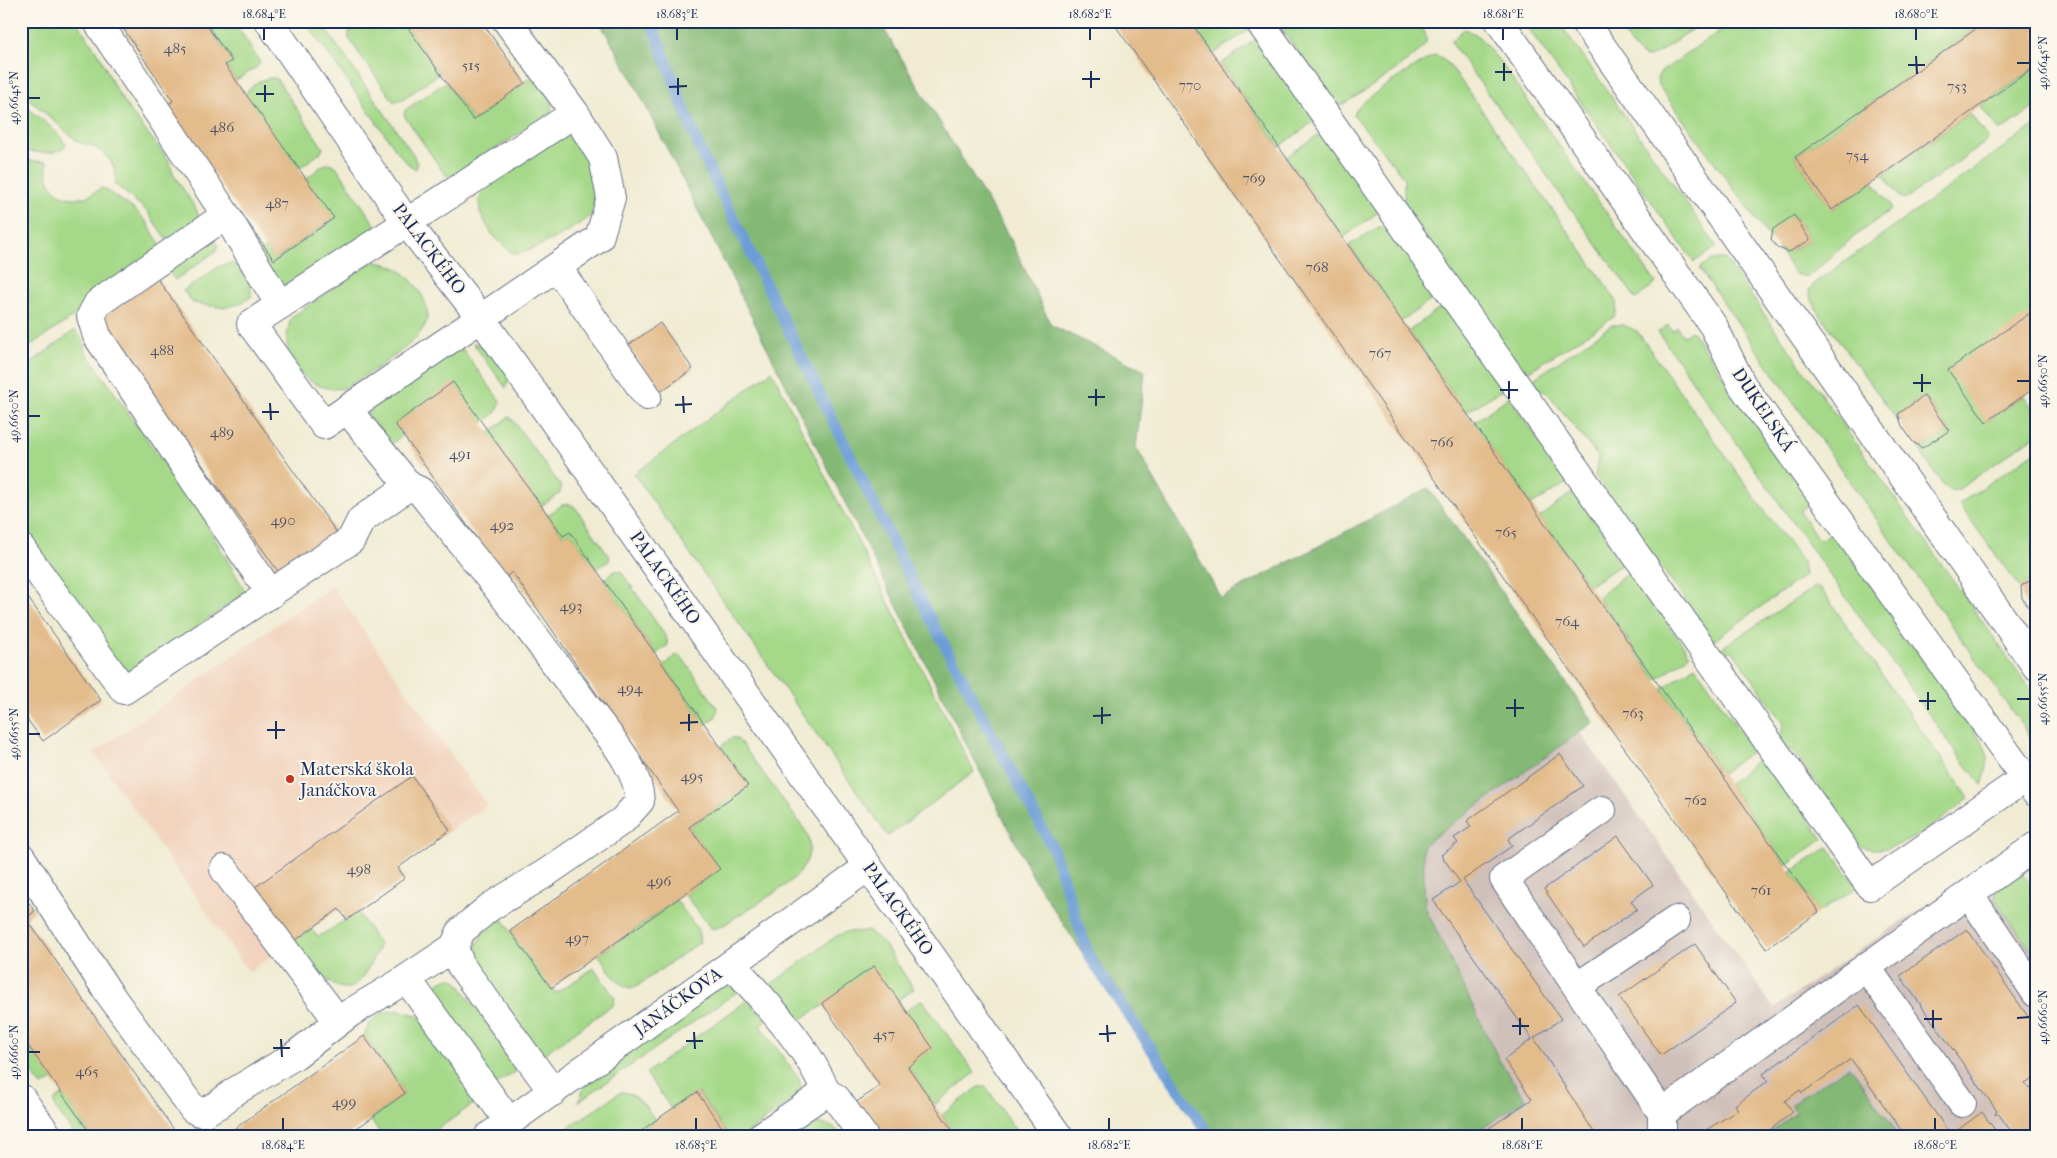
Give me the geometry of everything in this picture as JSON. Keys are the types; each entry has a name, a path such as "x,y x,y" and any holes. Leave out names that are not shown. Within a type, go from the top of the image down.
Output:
{"street":[{"path":"97,21 226,215 280,305"},
{"name":"PALACKÉHO","path":"269,21 407,223 481,318 1059,1137"},
{"path":"507,21 575,113 603,158 611,198 599,238 324,425 251,324 575,113"},
{"path":"1259,21 1870,886 2030,786"},
{"name":"DUKELSKÁ","path":"1499,21 1708,318 1742,385 2030,786"},
{"path":"1584,21 2036,666"},
{"path":"226,215 98,303 91,316 97,336 271,594"},
{"path":"557,267 647,396"},
{"path":"21,857 108,992 193,1109 205,1112 294,1056 338,1021 407,979 454,947 461,931 490,907 546,873 622,820 640,801 639,787 623,758 539,640 420,491 409,486 347,409"},
{"path":"21,548 124,690 351,540 361,520 409,486"},
{"path":"1602,810 1504,879 1578,986 1662,1125 1867,968 2036,846"},
{"name":"JANÁČKOVA","path":"499,1129 868,867"},
{"path":"224,869 338,1021"},
{"path":"1969,894 2036,993"},
{"path":"1578,986 1676,920"},
{"path":"454,947 461,966 553,1092"},
{"path":"732,964 797,1042 819,1075 826,1092 836,1098 864,1137"},
{"path":"1867,968 1962,1102"},
{"path":"407,979 499,1129"},
{"path":"760,1137 826,1092"},
{"path":"21,1098 48,1137"}],"shaded area":[{"name":"Materská škola Janáčkova","path":"332,586 487,805 249,972 94,753"},
{"path":"1580,732 1774,1008 1976,871 2036,957 2036,1084 1997,1112 2015,1137 1900,1137 1850,1066 1792,1103 1797,1113 1764,1137 1470,1137 1525,1099 1499,1060 1424,907 1423,845"}],"green space":[{"path":"21,21 76,21 100,56 114,86 129,110 168,159 174,175 196,209 200,221 170,245 147,211 115,184 115,172 111,161 92,146 77,141 21,92"},
{"path":"204,21 234,21 260,62 257,67 236,80 225,65 232,60"},
{"path":"305,21 320,21 413,154 417,164 416,169 408,164 399,154"},
{"path":"362,21 403,21 440,73 403,99 394,102 349,39 349,32"},
{"path":"599,21 879,21 1011,240 1051,325 1145,371 1136,447 1221,598 1428,488 1594,722 1423,845 1425,907 1499,1060 1525,1099 1470,1137 1204,1137 1035,881 631,77"},
{"path":"1190,21 1243,21 1249,30 1213,54"},
{"path":"1276,21 1417,21 1425,33 1426,42 1422,48 1401,66 1342,105 1337,104 1329,96"},
{"path":"1523,21 1558,21 1717,247 1694,262"},
{"path":"1619,21 1704,21 1655,55 1646,57 1632,46"},
{"path":"1733,21 1987,21 1795,157 1832,210 1872,181 1890,204 1891,209 1850,240 1808,277 1795,274 1778,248 1789,252 1810,240 1795,216 1771,240 1658,85 1657,78 1661,72"},
{"path":"1464,29 1477,35 1501,63 1656,283 1636,299 1453,45 1451,41"},
{"path":"1256,39 1317,119 1279,147 1221,64"},
{"path":"1436,55 1449,64 1613,295 1616,304 1614,317 1521,376 1404,205 1404,178 1354,115 1365,101"},
{"path":"2036,67 2036,106 2004,129 1999,130 1980,106"},
{"path":"535,74 550,96 551,113 452,177 446,175 441,169 404,115 405,110 446,82 473,120"},
{"path":"268,78 276,78 323,148 320,153 298,169 245,94 257,82"},
{"path":"21,102 51,127 62,139 66,145 62,149 51,152 21,151"},
{"path":"1970,113 1987,136 1986,142 1908,197 1904,199 1900,197 1883,174"},
{"path":"2036,124 2036,309 1986,422 2024,396 2036,413 2036,435 1959,489 1950,491 1925,459 1918,445 1922,448 1949,430 1924,396 1898,414 1900,421 1898,421 1818,312 1809,290 1814,284"},
{"path":"1325,130 1380,207 1377,213 1343,238 1286,157"},
{"path":"568,133 580,138 605,188 598,204 588,218 568,231 530,250 513,254 492,234 480,213 479,199 486,183"},
{"path":"21,160 47,162 47,174 50,183 63,196 81,198 101,188 105,189 135,210 145,220 161,246 82,311 21,352"},
{"path":"329,163 336,166 375,225 371,233 301,288 280,286 257,254 266,248 275,260 333,219 306,179 322,166"},
{"path":"1379,227 1388,228 1396,233 1437,296 1401,321 1349,245"},
{"path":"215,242 218,244 216,251 175,280 167,269 200,246"},
{"path":"1725,259 2036,697 2036,745 1699,268 1712,260"},
{"path":"375,262 388,264 398,269 416,286 426,305 427,320 425,325 412,342 401,351 347,387 330,388 312,382 298,370 289,355 287,335 292,317 368,264"},
{"path":"232,263 240,268 250,287 251,297 243,302 229,307 193,303 183,291 220,266"},
{"path":"1446,303 1502,390 1466,412 1409,331"},
{"path":"1612,325 1623,325 1637,331 1760,505 1803,562 1805,575 1713,641 1704,637 1703,625 1595,476 1598,457 1547,392 1525,385"},
{"path":"1668,325 1672,331 1677,327 1683,336 1692,331 1812,503 1801,510 1801,513 1817,538 1821,539 1833,532 1984,745 1987,765 1982,785 1952,747 1658,332"},
{"path":"75,330 84,342 84,349 169,471 181,473 210,516 206,524 246,592 125,678 21,530 21,353 31,363"},
{"path":"458,343 500,401 496,411 482,423 453,383 403,435 390,445 366,413 366,402"},
{"path":"473,343 491,349 511,372 506,388"},
{"path":"772,371 974,772 888,836 634,474"},
{"path":"1509,397 1568,482 1532,505 1473,423"},
{"path":"509,417 560,485 561,490 559,494 541,506 489,433"},
{"path":"2036,451 2036,577 2022,586 2022,591 1959,504"},
{"path":"1574,491 1625,562 1589,586 1540,517"},
{"path":"569,504 574,506 610,557 609,561 596,569 570,532 563,536 548,515 562,505"},
{"path":"615,571 621,571 666,637 668,645 656,654 603,580"},
{"path":"1630,571 1690,655 1656,680 1598,597"},
{"path":"1816,586 1821,589 1969,798 1931,827 1900,844 1884,848 1869,848 1851,840 1844,831 1824,792 1796,755 1792,751 1785,749 1780,737 1784,724 1732,650 1720,656 1717,651"},
{"path":"676,655 681,656 718,709 715,718 705,725 664,666"},
{"path":"1695,666 1753,750 1722,774 1662,689"},
{"path":"732,738 736,738 741,743 807,833 808,855 805,865 799,873 783,887 722,926 712,929 684,894 719,869 689,827 748,786 720,747"},
{"path":"1761,757 1823,839 1786,865 1729,784"},
{"path":"1828,847 1857,887 1819,912 1791,872"},
{"path":"2020,871 2036,893 2036,957 1995,899 1995,892"},
{"path":"676,900 698,930 700,942 636,987 630,988 625,986 614,977 599,955"},
{"path":"358,912 379,944 378,949 358,983 350,988 341,987 321,976 290,944 311,929 318,937"},
{"path":"500,914 510,931 556,993 594,968 615,998 613,1005 542,1055 471,963 481,936"},
{"path":"868,931 884,944 914,989 898,1000 824,1005 793,1024 773,997 770,985 835,937 846,932"},
{"path":"450,978 456,980 518,1067 516,1071 495,1085 434,997 438,984"},
{"path":"728,980 737,992 578,1102 587,1081"},
{"path":"748,1000 766,1020 760,1026 799,1079 801,1087 795,1097 743,1137 729,1137 698,1092 672,1110 646,1073"},
{"path":"922,1000 975,1073 934,1105 908,1067 906,1011"},
{"path":"397,1010 416,1015 423,1021 472,1085 476,1102 426,1137 383,1137 370,1119 405,1093 364,1036 369,1025 376,1017"},
{"path":"21,1035 53,1080 43,1086 21,1058"},
{"path":"1850,1066 1900,1137 1764,1137 1796,1113 1791,1104"},
{"path":"984,1086 1020,1137 957,1137 942,1115 979,1087"},
{"path":"621,1092 637,1098 656,1120 633,1137 561,1137 562,1132"},
{"path":"63,1094 93,1137 76,1137 55,1108 54,1101"},
{"path":"822,1124 834,1128 844,1137 793,1137 811,1126"}],"building":[{"path":"118,21 204,21 232,61 225,65 334,218 274,260 166,106 173,101"},
{"path":"403,21 481,21 525,83 473,120"},
{"path":"1112,21 1190,21 1819,912 1766,949"},
{"path":"1987,21 2036,21 2036,66 1832,210 1795,157"},
{"path":"1794,215 1810,240 1789,252 1778,248 1771,240 1773,229"},
{"path":"157,278 337,533 280,574 99,320"},
{"path":"2036,309 2036,387 1986,422 1948,370"},
{"path":"660,323 693,369 660,392 627,346"},
{"path":"453,382 563,536 570,532 748,786 689,827 720,869 551,988 510,931 678,811 512,572 505,578 395,424"},
{"path":"1924,396 1949,431 1922,448 1913,442 1902,426 1898,414"},
{"path":"2036,577 2036,618 2022,598 2021,586"},
{"path":"21,588 101,700 43,741 21,711"},
{"path":"1560,754 1583,786 1508,839 1512,846 1463,880 1561,1019 1534,1038 1597,1137 1559,1137 1554,1129 1543,1137 1476,1137 1532,1099 1504,1060 1532,1039 1433,900 1460,882 1441,855 1458,843 1454,838 1471,827 1467,821"},
{"path":"412,776 450,830 398,868 405,878 347,920 339,909 286,947 248,892"},
{"path":"1618,836 1653,885 1631,901 1637,909 1584,947 1544,889"},
{"path":"21,892 35,911 26,918 179,1137 93,1137 21,1036"},
{"path":"1967,929 2036,1028 2036,1077 2025,1084 2029,1089 2036,1084 2036,1137 2015,1137 1998,1113 1996,1115 1997,1111 1900,976"},
{"path":"1695,944 1736,1003 1661,1055 1619,997"},
{"path":"874,966 933,1048 908,1067 957,1137 879,1137 855,1103 880,1086 822,1003"},
{"path":"1859,1005 1951,1135 1982,1112 2000,1137 1906,1137 1851,1059 1802,1093 1800,1090 1785,1101 1793,1112 1761,1137 1707,1137 1703,1132 1738,1110 1735,1105 1768,1081 1763,1074"},
{"path":"364,1036 405,1093 370,1119 344,1137 223,1137"},
{"path":"697,1092 729,1137 633,1137 656,1120"}],"waterway":[{"path":"651,21 699,148 927,612 1053,849 1089,956 1210,1137"}],"place":[{"name":"Materská škola Janáčkova","path":"290,779"}]}
